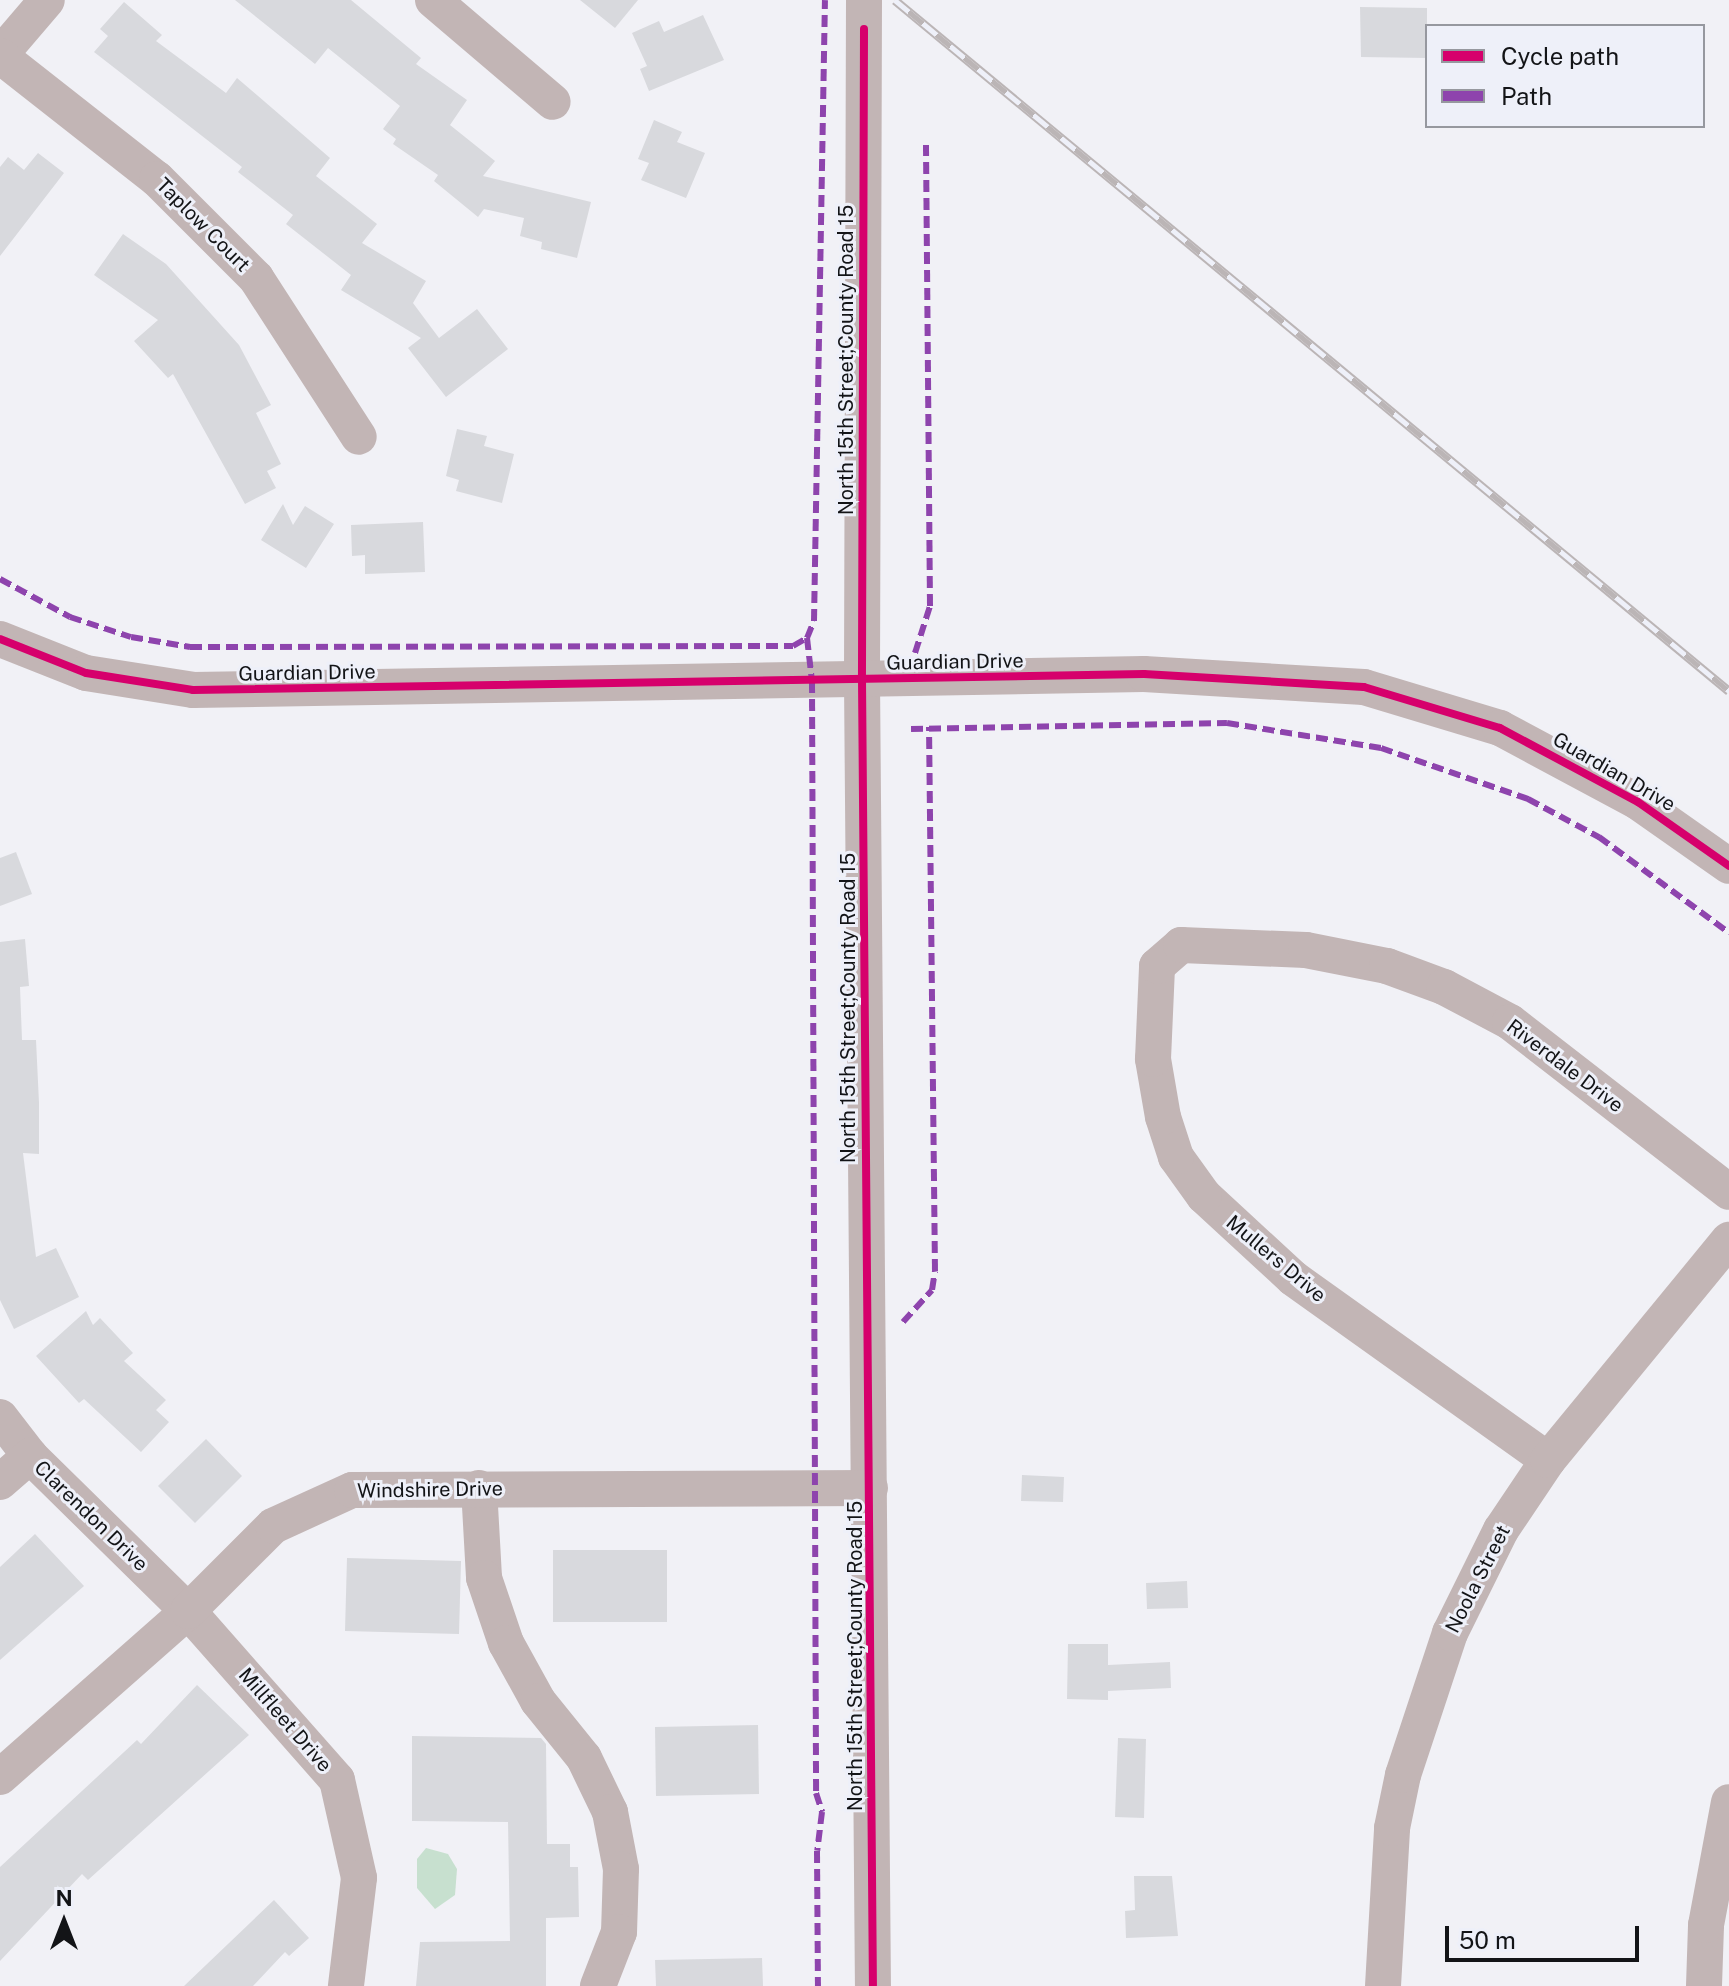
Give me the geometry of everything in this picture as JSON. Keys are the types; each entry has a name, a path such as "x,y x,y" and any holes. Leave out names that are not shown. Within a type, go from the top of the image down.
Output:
{"street":[{"path":"0,56 47,0"},
{"path":"433,0 553,102"},
{"name":"North 15th Street;County Road 15","path":"864,0 862,680 873,1986"},
{"name":"Taplow Court","path":"0,56 157,179 256,278 359,437"},
{"name":"Guardian Drive","path":"0,639 86,673 193,690 1144,674 1364,687 1500,728 1638,802 1729,866"},
{"name":"Riverdale Drive","path":"1157,966 1168,953 1192,943 1306,950 1387,966 1444,987 1510,1022 1729,1192"},
{"name":"Mullers Drive","path":"1157,966 1153,1059 1163,1117 1176,1157 1204,1196 1293,1278 1548,1460"},
{"name":"Noola Street","path":"1383,1986 1392,1828 1417,1722 1450,1633 1488,1556 1548,1460 1729,1240"},
{"name":"Clarendon Drive","path":"0,1417 30,1456 188,1611"},
{"path":"0,1482 30,1456"},
{"path":"479,1488 484,1578 506,1643 538,1701 584,1758 610,1812 621,1869 619,1932 598,1986"},
{"name":"Windshire Drive","path":"0,1777 188,1611 273,1526 352,1490 870,1488"},
{"name":"Millfleet Drive","path":"188,1611 337,1780 359,1878 346,1986"},
{"path":"1704,1986 1706,1925 1729,1802"}],"green space":[{"path":"426,1848 448,1854 457,1869 455,1895 435,1909 417,1888 417,1859"}],"building":[{"path":"235,0 351,0 421,58 416,64 467,100 450,125 495,161 483,176 591,202 577,258 541,249 542,242 520,236 524,218 484,209 478,217 434,181 438,175 393,144 396,139 383,129 400,106 328,48 315,64"},
{"path":"580,0 638,0 615,28"},
{"path":"124,2 162,35 156,41 226,93 237,78 330,158 316,176 377,224 362,243 426,281 413,303 439,338 477,309 508,349 446,397 408,348 421,338 341,290 351,275 286,224 293,215 238,172 242,167 94,52 108,36 100,29"},
{"path":"1360,7 1427,8 1425,58 1361,57"},
{"path":"703,15 724,60 649,91 640,69 647,66 632,33 659,21 664,32"},
{"path":"654,120 682,132 677,142 705,153 686,198 641,180 649,163 638,159"},
{"path":"38,153 64,173 0,256 0,167 8,157 24,170"},
{"path":"123,234 166,264 239,345 271,405 256,413 281,464 267,471 276,488 245,504 173,374 168,378 134,341 158,320 94,275"},
{"path":"457,429 487,436 484,446 514,454 502,503 456,491 459,480 446,476"},
{"path":"283,504 293,525 305,506 334,524 306,568 261,540"},
{"path":"423,522 425,572 365,574 365,555 352,556 351,525"},
{"path":"16,852 32,894 0,906 0,858"},
{"path":"25,939 29,986 20,987 22,1040 36,1040 39,1154 23,1153 36,1257 56,1248 79,1297 14,1329 0,1300 0,942"},
{"path":"86,1311 93,1325 100,1318 133,1353 124,1361 166,1400 156,1410 169,1422 141,1452 84,1399 79,1403 36,1356"},
{"path":"206,1439 242,1476 195,1523 158,1486"},
{"path":"1022,1475 1064,1477 1063,1502 1021,1501"},
{"path":"35,1534 84,1586 0,1660 0,1567"},
{"path":"553,1550 667,1550 667,1622 553,1622"},
{"path":"347,1558 461,1561 459,1634 345,1631"},
{"path":"1187,1581 1188,1608 1147,1609 1146,1583"},
{"path":"1068,1644 1108,1644 1108,1665 1170,1662 1171,1688 1108,1691 1108,1700 1067,1699"},
{"path":"197,1685 249,1735 88,1880 82,1874 0,1961 0,1867 137,1740 141,1744"},
{"path":"758,1725 759,1794 656,1796 655,1727"},
{"path":"412,1736 541,1738 546,1744 547,1844 570,1844 570,1867 578,1867 579,1917 546,1918 546,1986 416,1986 420,1942 510,1941 508,1822 412,1821"},
{"path":"1118,1738 1146,1739 1144,1818 1115,1817"},
{"path":"1134,1876 1172,1876 1178,1936 1126,1938 1125,1911 1135,1910"},
{"path":"274,1900 309,1938 289,1956 285,1952 253,1986 184,1986"},
{"path":"762,1958 763,1986 656,1986 655,1960"}],"railway":[{"path":"895,0 1729,691"}],"marked path":[{"path":"0,579 70,617 131,637 190,647 793,646 807,638 814,621 825,0"},
{"path":"915,653 930,606 926,145"},
{"path":"807,638 812,681 816,1793 822,1812 817,1851 818,1986"},
{"path":"911,729 1227,723 1381,748 1528,799 1599,837 1729,933"},
{"path":"903,1322 932,1290 935,1271 929,727"}],"cycle path":[{"path":"864,29 862,680 873,1986"},
{"path":"0,639 86,673 193,690 1144,674 1364,687 1500,728 1638,802 1729,866"}]}
